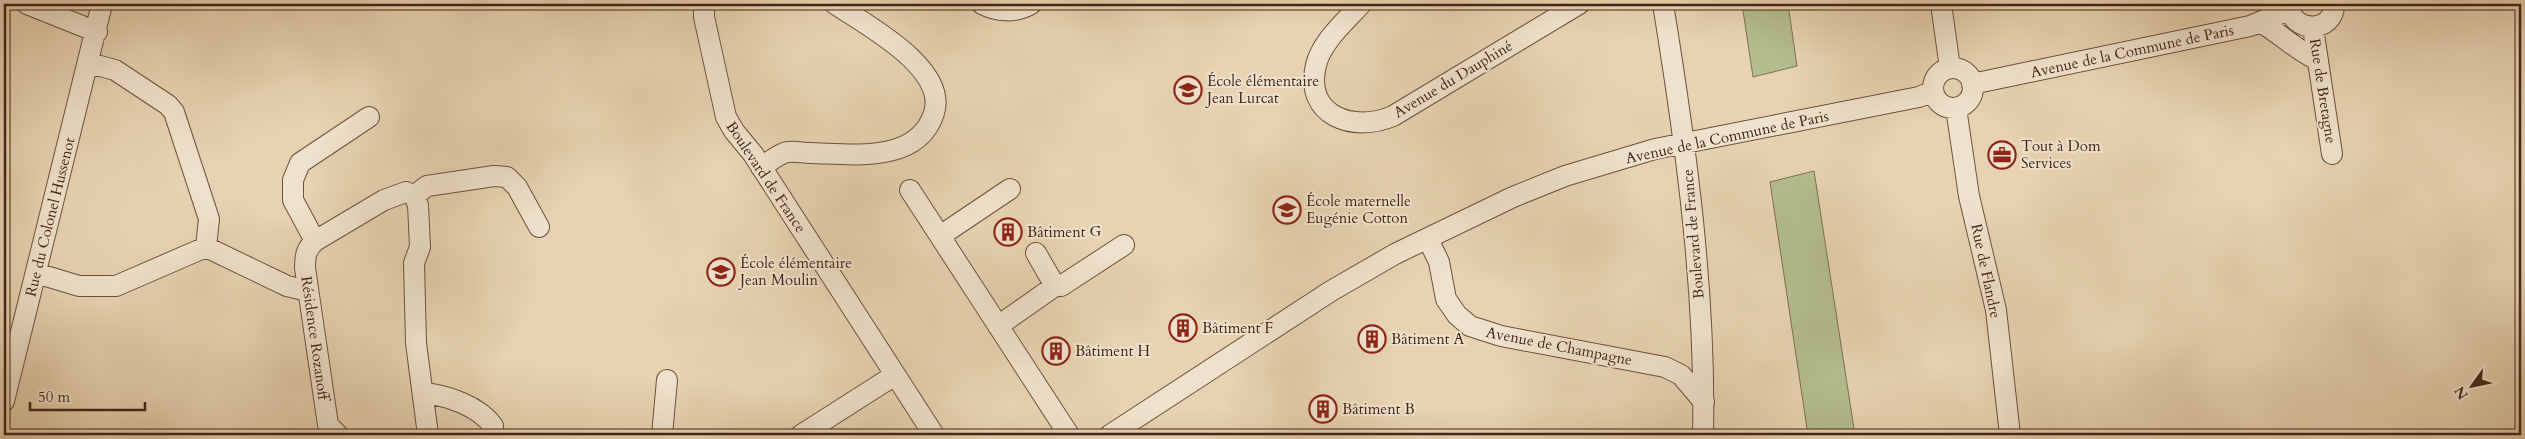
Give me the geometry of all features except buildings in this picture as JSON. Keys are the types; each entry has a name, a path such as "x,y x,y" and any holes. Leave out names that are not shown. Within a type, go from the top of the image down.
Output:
{"street":[{"path":"27,4 96,32"},
{"name":"Rue du Colonel Hussenot","path":"4,401 89,63 102,4"},
{"name":"Boulevard de France","path":"704,4 704,17 726,117 806,235 934,435"},
{"path":"761,167 785,152 873,154 893,151 917,139 933,117 936,100 934,90 924,70 909,56 835,4"},
{"path":"982,4 993,8 1015,10 1031,4"},
{"name":"Avenue du Dauphiné","path":"1361,4 1325,44 1316,63 1314,76 1318,98 1323,108 1349,123 1366,124 1393,116 1580,4"},
{"name":"Boulevard de France","path":"1663,4 1685,144 1703,357 1704,435"},
{"path":"1941,4 1950,68"},
{"path":"2289,7 2298,23 2313,28 2323,25 2330,18 2334,4"},
{"name":"Avenue de la Commune de Paris","path":"1972,84 2136,51 2260,22 2289,7"},
{"path":"2260,22 2291,41 2307,55 2318,60"},
{"name":"Rue de Bretagne","path":"2313,28 2332,154"},
{"path":"89,63 115,70 168,104 174,112 209,219 206,247"},
{"path":"1950,68 1961,70 1972,84 1971,97 1968,102 1956,108 1950,109 1938,103 1933,92 1936,76 1950,68"},
{"name":"Avenue de la Commune de Paris","path":"1110,435 1331,291 1395,254 1513,197 1565,176 1655,149 1919,97 1933,92"},
{"name":"Rue de Flandre","path":"1956,108 1969,196 1996,310 2010,435"},
{"path":"369,117 300,163 293,180 293,200 315,241 384,200 406,192 414,196 418,205 420,247 414,263 416,342 425,393 428,435"},
{"path":"414,196 427,186 494,176 506,177 517,187 539,227"},
{"path":"940,236 1010,189"},
{"path":"910,190 1066,431"},
{"name":"Avenue de Champagne","path":"1428,239 1439,262 1446,299 1456,315 1470,326 1495,335 1664,367 1681,375 1704,402"},
{"name":"Résidence Rozanoff","path":"315,241 308,248 306,255 308,291 328,425 338,435"},
{"path":"998,326 1055,286 1061,286 1124,246"},
{"path":"36,273 79,286 116,286 206,247 287,286 308,291"},
{"path":"1036,253 1055,286"},
{"path":"801,435 895,375"},
{"path":"662,435 668,380"},
{"path":"425,393 438,394 480,412 492,426"}],"green space":[{"path":"1742,4 1788,4 1797,66 1753,77"},
{"path":"1814,171 1855,435 1808,435 1770,182"}],"place":[{"name":"École élémentaire Jean Lurcat","path":"1188,90"},
{"name":"Tout à Dom Services","path":"2002,155"},
{"name":"École maternelle Eugénie Cotton","path":"1287,210"},
{"name":"Bâtiment G","path":"1008,232"},
{"name":"École élémentaire Jean Moulin","path":"721,272"},
{"name":"Bâtiment F","path":"1183,328"},
{"name":"Bâtiment A","path":"1372,339"},
{"name":"Bâtiment H","path":"1056,351"},
{"name":"Bâtiment B","path":"1323,409"}]}
